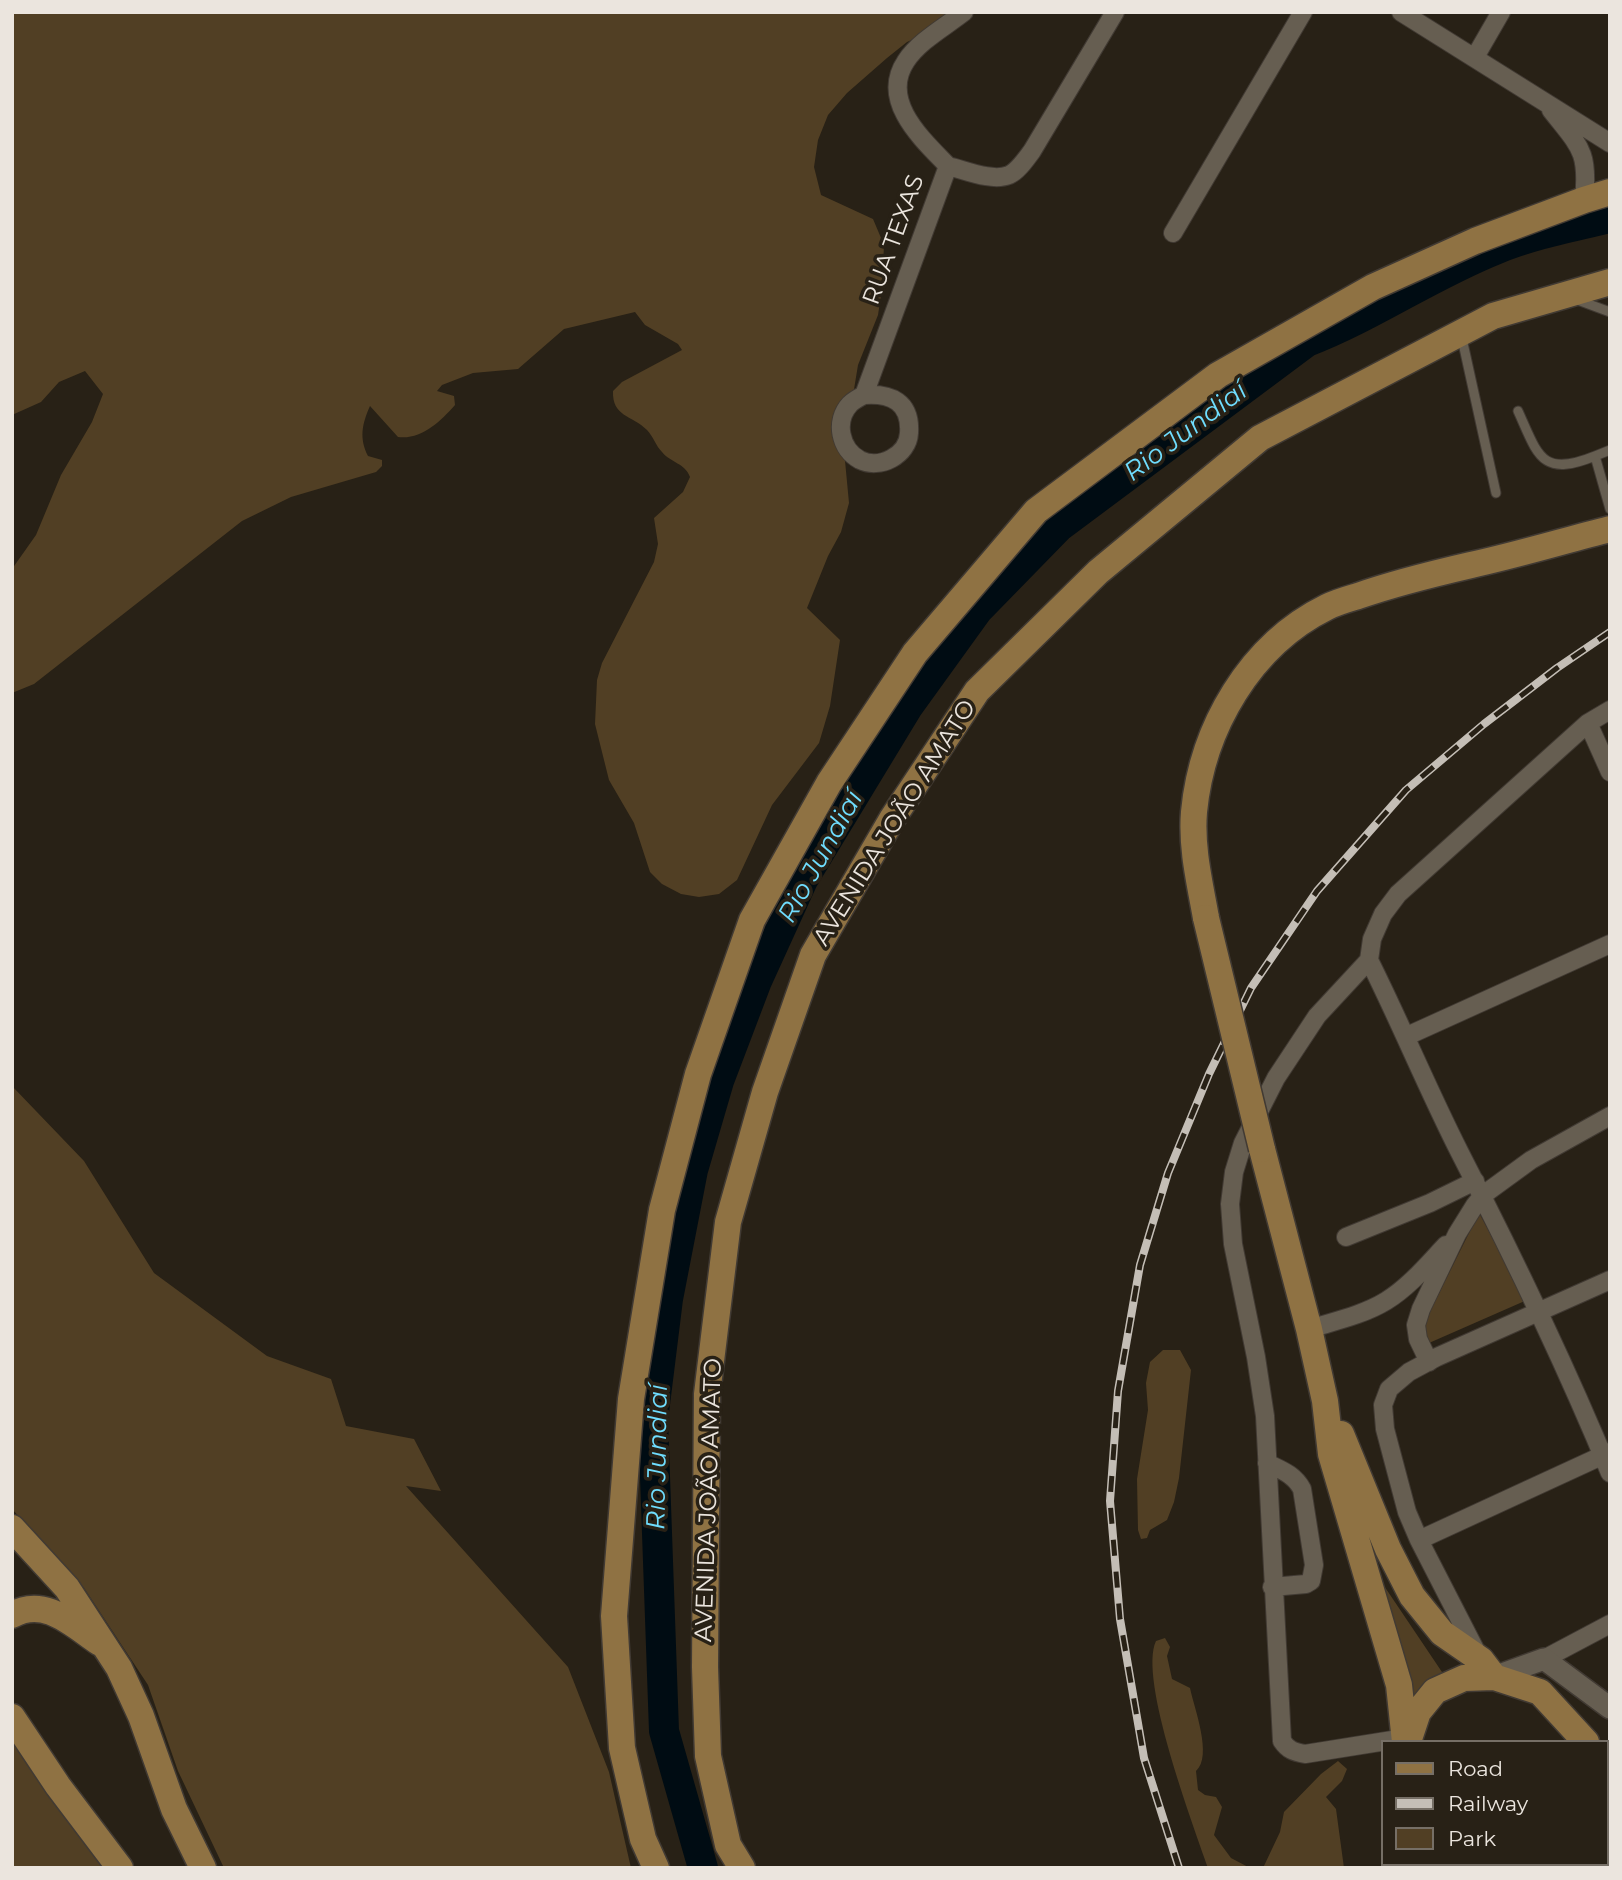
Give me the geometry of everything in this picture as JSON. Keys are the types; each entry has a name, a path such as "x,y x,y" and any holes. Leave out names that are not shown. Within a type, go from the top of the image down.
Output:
{"main road":[{"path":"656,1868 643,1839 622,1748 614,1616 631,1399 662,1210 698,1074 752,920 829,783 915,653 1036,511 1218,376 1361,294 1475,241 1610,192"},
{"name":"AVENIDA JOÃO AMATO","path":"741,1868 728,1845 708,1756 705,1667 708,1394 729,1222 765,1092 813,955 892,820 976,691 1098,572 1260,438 1493,316 1610,282"},
{"path":"1406,1740 1399,1685 1331,1454 1325,1401 1309,1329 1206,918 1196,864 1194,814 1201,770 1215,731 1245,675 1279,638 1328,606 1394,583 1487,562 1610,529"},
{"path":"1325,1401 1341,1433 1388,1549 1412,1596 1442,1633 1487,1669 1540,1692 1584,1740"},
{"path":"12,1528 67,1588 119,1668 141,1716 174,1809 202,1865"},
{"path":"12,1615 33,1608 46,1609 107,1648"},
{"path":"1406,1740 1418,1712 1435,1691 1487,1669"},
{"path":"13,1717 87,1827 120,1868"}],"street":[{"path":"948,166 913,129 899,103 898,78 906,60 919,47 964,12"},
{"name":"RUA TEXAS","path":"864,395 883,394 901,403 910,420 909,439 898,456 880,463 861,461 846,448 841,433 842,417 850,404 864,395 948,166 990,176 1008,175 1021,165 1115,12"},
{"path":"1173,233 1303,12"},
{"path":"1401,12 1542,100 1607,136"},
{"path":"1475,57 1501,12"},
{"path":"1542,100 1580,148 1587,175 1584,200"},
{"path":"1610,710 1588,723 1398,894 1383,914 1371,939 1369,960 1606,1453 1610,1473"},
{"path":"1588,723 1610,772"},
{"path":"1407,1036 1610,944"},
{"path":"1369,960 1317,1016 1276,1078 1243,1143 1234,1172 1230,1204 1233,1244 1265,1416 1280,1733 1287,1748 1305,1754 1380,1744"},
{"path":"1346,1237 1430,1203 1479,1188 1610,1116"},
{"path":"1429,1362 1418,1339 1416,1325 1457,1234 1475,1205 1479,1188"},
{"path":"1309,1329 1351,1317 1387,1301 1410,1282 1457,1234"},
{"path":"1610,1280 1429,1362 1398,1380 1390,1389 1383,1405 1385,1429 1407,1512 1419,1541 1487,1669 1544,1659 1610,1624"},
{"path":"1419,1541 1606,1453"},
{"path":"1267,1463 1290,1474 1302,1489 1314,1564 1314,1575 1306,1584 1272,1587"},
{"path":"1544,1659 1610,1708"}],"lane":[{"path":"1565,294 1610,312"},
{"path":"1461,332 1496,493"},
{"path":"1518,411 1537,453 1543,459 1564,466 1610,450"},
{"path":"1595,456 1609,504"}],"green space":[{"path":"12,12 953,12 934,30 907,42 847,93 828,115 818,140 814,167 821,195 873,219 884,245 882,288 878,315 858,365 844,450 849,503 841,532 807,608 840,640 830,706 819,743 772,805 737,880 719,894 699,897 681,894 662,884 650,872 634,823 609,780 595,724 597,680 602,663 654,562 658,544 654,518 683,492 690,477 685,469 662,452 647,430 619,411 614,400 613,391 622,382 682,350 678,344 645,325 635,312 564,329 518,369 473,373 442,385 437,391 454,396 455,405 436,423 414,436 398,437 370,406 363,425 363,437 368,456 382,460 382,466 376,472 291,497 242,521 34,684 12,693 12,569 36,535 61,475 92,422 103,394 85,371 59,382 41,402 12,415"},
{"path":"12,1086 84,1161 154,1273 267,1356 331,1379 346,1426 414,1439 441,1491 406,1486 568,1667 609,1772 631,1868 224,1868 178,1771 148,1685 84,1588 12,1509"},
{"path":"1479,1213 1527,1300 1429,1343 1420,1331"},
{"path":"1163,1350 1180,1350 1191,1370 1179,1478 1167,1520 1150,1530 1147,1538 1141,1539 1138,1530 1137,1479 1148,1410 1146,1383 1150,1362"},
{"path":"1370,1565 1444,1675 1408,1706"},
{"path":"1165,1638 1170,1647 1167,1656 1172,1679 1190,1688 1201,1731 1203,1755 1196,1771 1198,1790 1205,1795 1216,1797 1222,1807 1214,1835 1231,1858 1250,1868 1208,1868 1180,1787 1154,1686 1152,1660 1156,1641"},
{"path":"12,1735 107,1868 12,1868"},
{"path":"1338,1761 1347,1769 1342,1781 1326,1797 1336,1809 1344,1868 1263,1868 1280,1832 1284,1812 1321,1774"}],"waterway":[{"name":"Rio Jundiaí","path":"703,1868 664,1731 653,1420 668,1299 693,1170 719,1081 757,981 803,880 908,707 978,610 1059,527 1307,342 1355,321 1495,250 1537,236 1610,218"}],"railway":[{"path":"1179,1868 1144,1758 1120,1619 1110,1501 1118,1391 1140,1265 1168,1173 1209,1074 1251,988 1317,891 1406,790 1484,724 1557,668 1610,632"}]}
